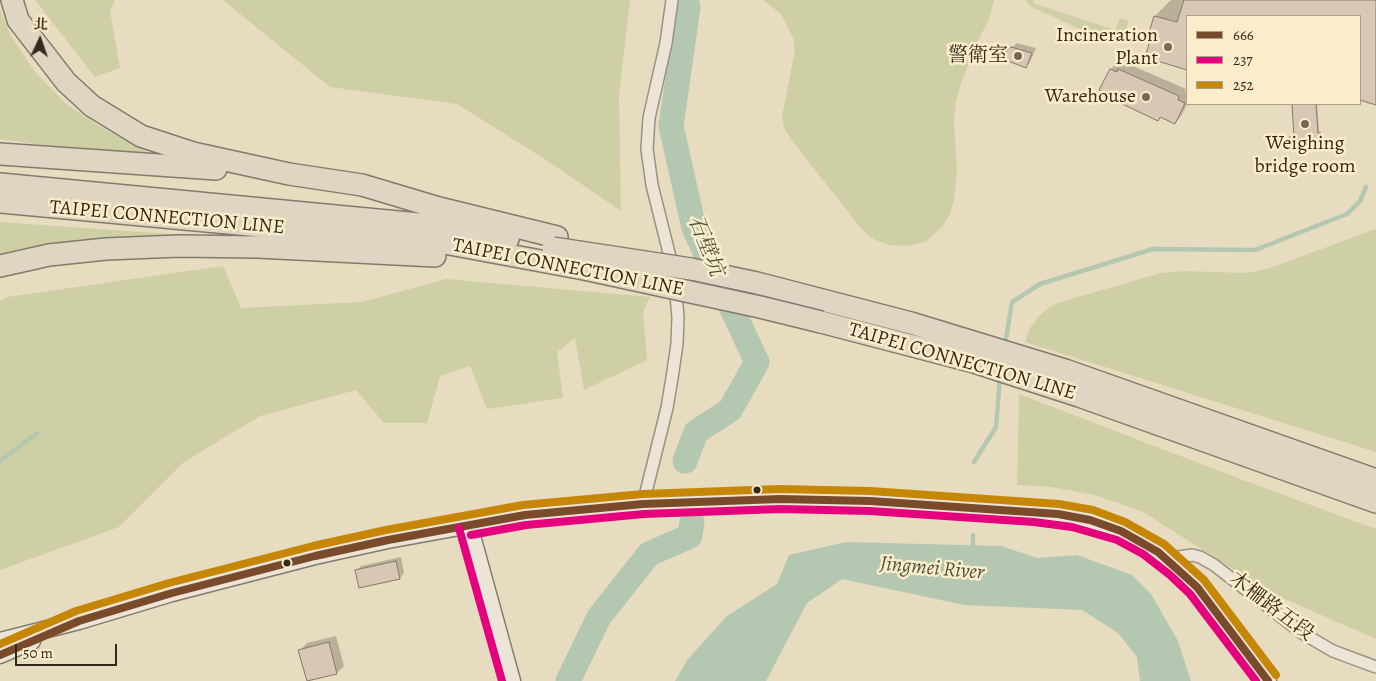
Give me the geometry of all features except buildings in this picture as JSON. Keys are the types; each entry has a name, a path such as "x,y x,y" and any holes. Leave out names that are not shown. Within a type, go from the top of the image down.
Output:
{"highway":[{"path":"12,0 18,20 66,82 92,106 142,136 192,153 289,174 362,185 439,208 553,249"},
{"path":"0,154 289,174"},
{"name":"TAIPEI CONNECTION LINE","path":"0,184 451,227 553,249 690,269 757,283 911,323 1065,370 1376,480"},
{"name":"TAIPEI CONNECTION LINE","path":"0,202 444,243 553,249 584,269 760,307 974,362 1079,396 1376,502"},
{"path":"0,266 49,255 96,250 179,246 553,249"}],"main road":[{"path":"0,641 79,621 172,593 315,556 388,540 526,515 643,504 780,499 860,501 1058,514 1090,520 1121,531 1148,546 1166,559 1196,588 1268,681"},
{"path":"470,525 512,681"},
{"path":"0,655 79,621"}],"street":[{"path":"643,504 666,408 676,344 678,317 673,271 652,185 647,149 649,118 666,43 672,0"},
{"name":"木柵路五段","path":"1166,559 1192,555 1200,557 1214,565 1302,633 1333,651 1376,667"}],"shaded area":[{"path":"35,0 115,0 110,11 120,68 95,77"},
{"path":"223,0 630,0 619,95 621,211 543,158 457,104 330,87"},
{"path":"763,0 994,0 989,19 977,43 956,101 954,120 957,172 954,200 950,214 942,227 925,242 907,246 890,245 875,240 864,232 793,142 784,128 782,116 795,50 793,38 781,14"},
{"path":"1026,0 1034,0 1033,3 1115,30 1120,18 1129,21 1124,36 1117,41 1106,41 1034,8"},
{"path":"0,10 12,38 36,73 64,102 97,125 152,154 43,145 0,139"},
{"path":"0,222 211,237 0,255"},
{"path":"1376,229 1376,452 1025,342 1030,328 1039,316 1051,306 1064,301 1161,273 1184,271 1246,273 1267,269"},
{"path":"223,266 241,308 362,302 446,279 650,297 643,312 647,360 584,390 575,338 557,352 563,398 487,409 470,366 440,376 427,423 384,423 356,390 260,416 184,462 119,527 0,570 0,301 7,297"},
{"path":"1019,394 1376,529 1376,639 1269,592 1143,512 1095,495 1051,487 1017,485"}],"water":[{"name":"Jingmei River","path":"846,542 1001,546 1037,558 1077,555 1132,575 1151,594 1178,641 1191,681 1140,681 1137,657 1118,633 1082,610 964,605 842,579 807,603 766,681 675,681 688,659 727,616 777,584 789,555"}],"waterway":[{"name":"石壁坑","path":"685,461 696,432 730,410 757,362 694,228 671,126 688,7 686,0"},
{"path":"1005,345 1012,302 1040,284 1153,249 1255,250 1347,214 1360,201 1366,187"},
{"path":"974,462 996,427 1000,377"},
{"path":"0,461 37,433"},
{"name":"石壁坑","path":"568,681 599,617 649,554 690,536 692,522"},
{"name":"Jingmei River","path":"973,535 973,551"}],"transit line":[{"name":"252","path":"0,644 76,611 169,583 313,546 386,530 523,505 643,494 780,489 870,491 1059,504 1093,510 1125,522 1164,544 1204,580 1276,675"},
{"name":"666","path":"0,655 79,621 172,593 315,556 388,540 525,515 643,504 780,499 870,501 1058,514 1090,520 1121,531 1158,552 1197,587 1268,681"},
{"name":"237","path":"471,535 526,525 644,514 780,509 870,511 1034,522 1072,527 1117,540 1143,554 1170,575 1190,594 1256,681"},
{"name":"237","path":"459,528 502,681"}],"place":[{"name":"Incineration Plant","path":"1168,47"},
{"name":"警衛室","path":"1018,56"},
{"name":"Warehouse","path":"1146,97"},
{"name":"Weighing bridge room","path":"1305,124"}]}
